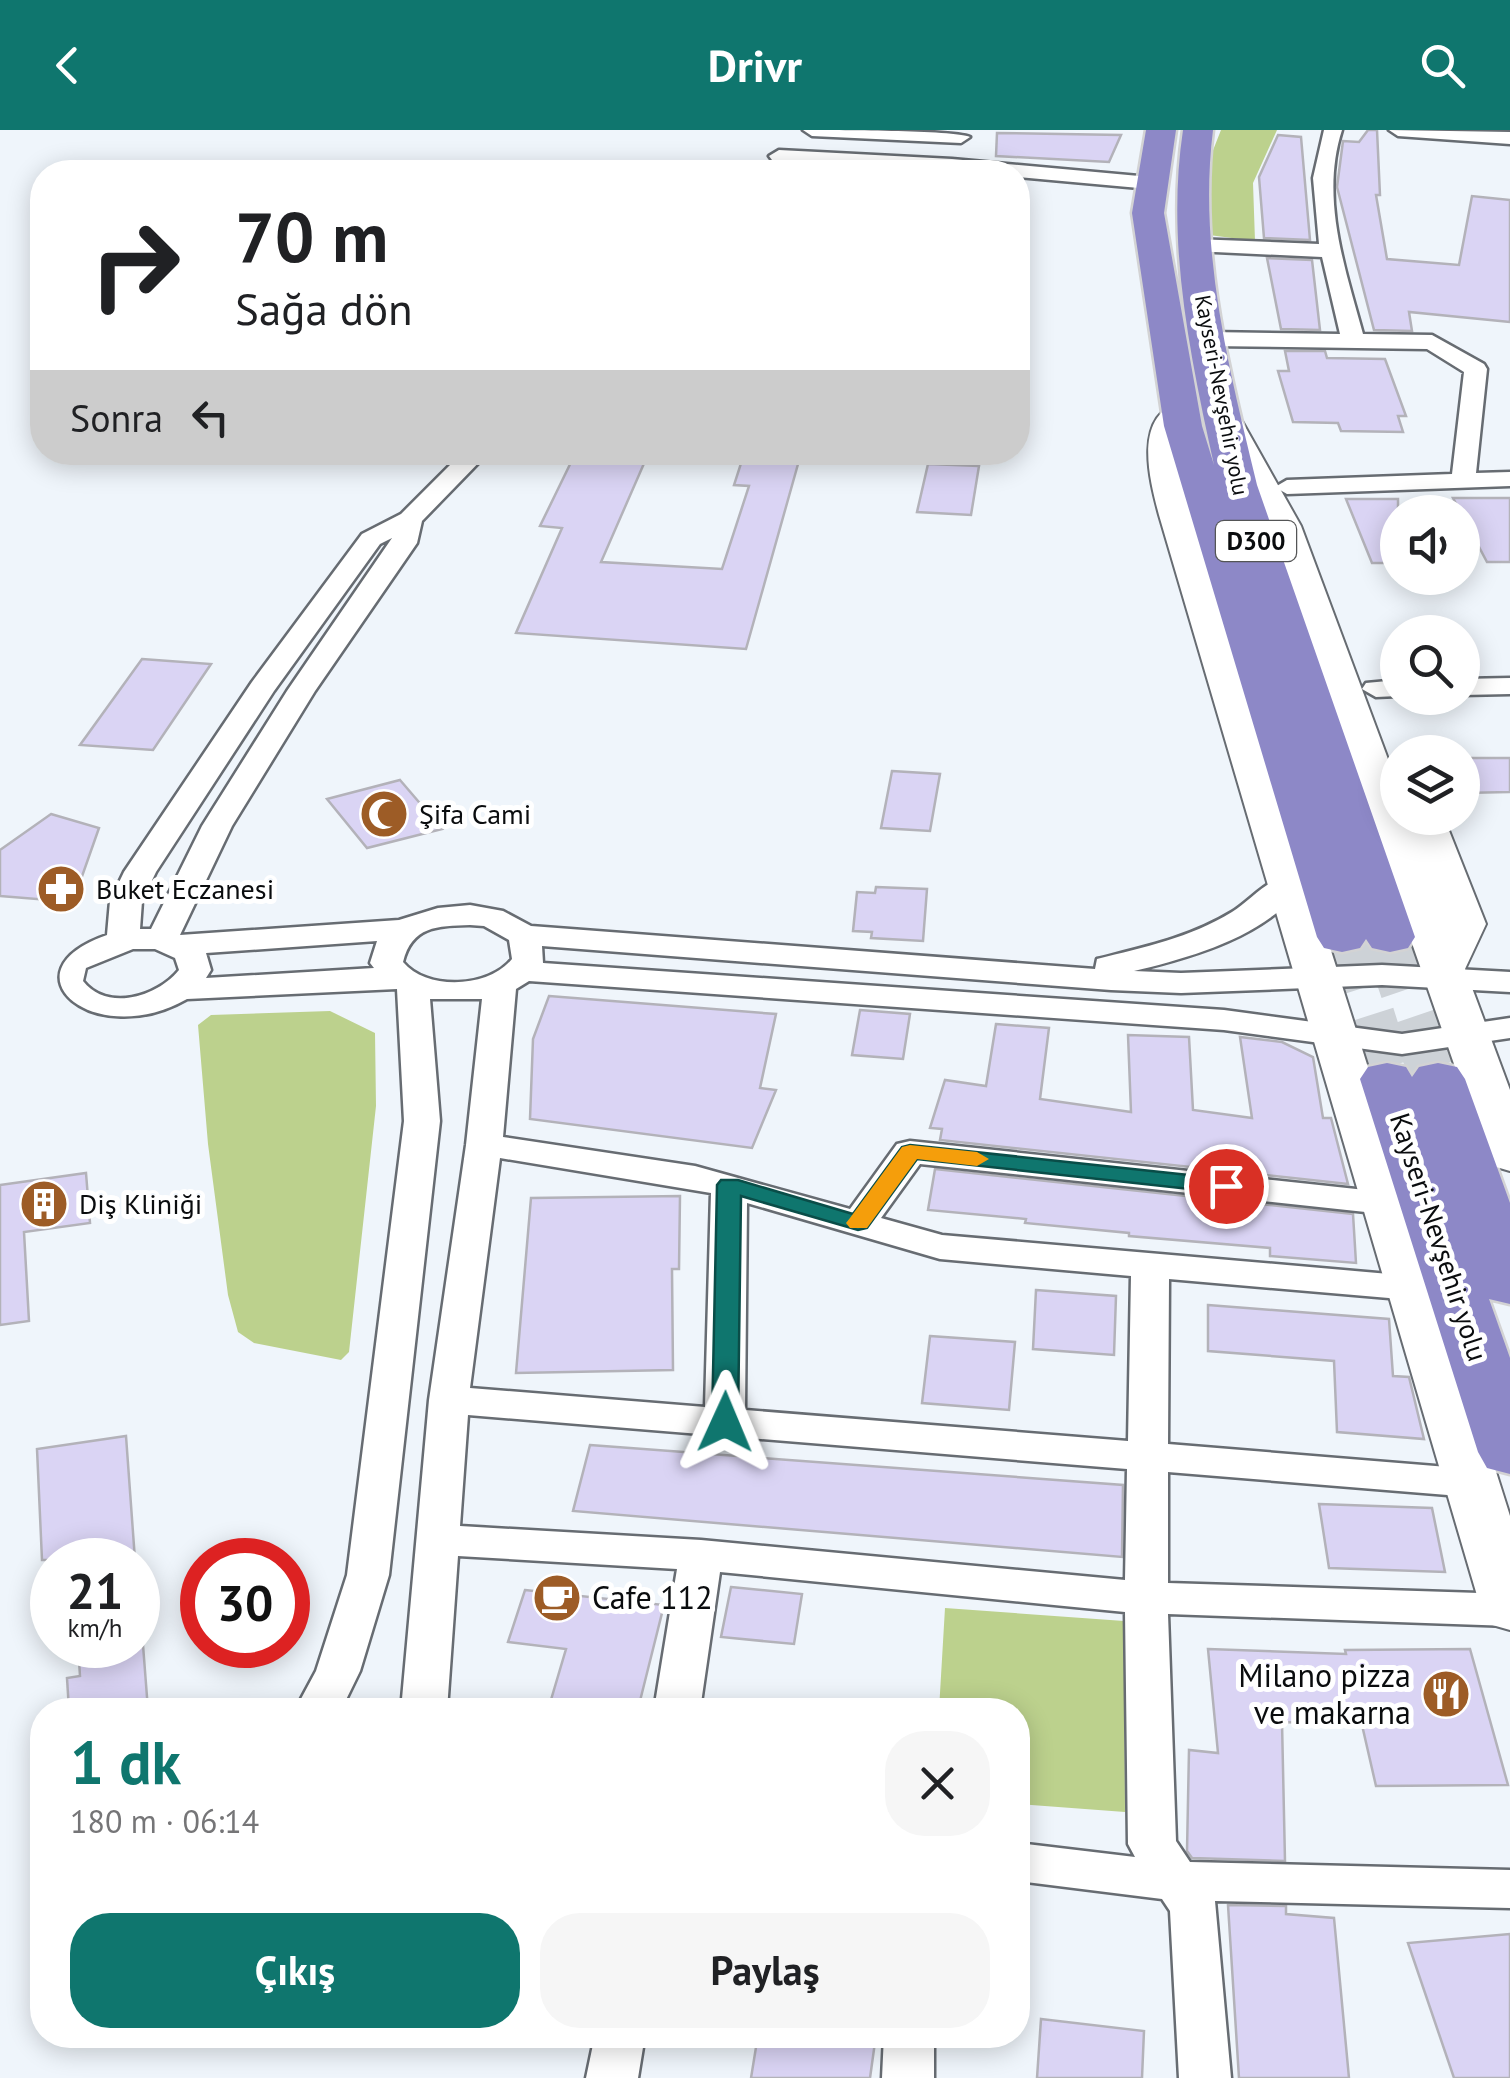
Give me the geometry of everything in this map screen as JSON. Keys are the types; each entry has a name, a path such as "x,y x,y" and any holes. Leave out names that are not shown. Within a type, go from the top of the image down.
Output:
{"highway":[{"name":"Kayseri-Nevşehir yolu","path":"1161,130 1150,183 1150,233 1201,413 1238,485 1390,937"},
{"name":"Kayseri-Nevşehir yolu","path":"1198,130 1190,181 1194,245 1209,338 1196,473 1342,937"},
{"name":"Kayseri-Nevşehir yolu","path":"1431,1064 1510,1285"},
{"name":"Kayseri-Nevşehir yolu","path":"1431,1064 1491,1467"}],"street":[{"path":"776,160 795,130"},
{"path":"812,130 962,134 954,160"},
{"path":"1332,130 1324,148 1331,251 1353,340"},
{"path":"1398,130 1510,138"},
{"path":"1030,172 1150,183"},
{"path":"1194,245 1331,251"},
{"path":"1209,338 1432,342 1476,369 1463,483"},
{"path":"441,1540 701,1555 1146,1598 1510,1610 1491,1467 1412,1288 1384,1204 1198,592 1170,484 1165,438 1201,413 1309,518 1380,673"},
{"path":"123,940 126,900 140,872 262,688 371,539 410,519 464,465"},
{"path":"1274,483 1463,483 1510,478"},
{"path":"1274,483 1284,526 1445,974"},
{"path":"170,942 218,826 301,691 404,543 410,519"},
{"path":"1480,687 1510,686"},
{"path":"1430,835 1464,924 1445,974 1431,1064"},
{"path":"1049,976 1174,953 1247,919 1288,884"},
{"path":"1510,982 1445,974 1181,983 1049,976 524,935 492,918 470,915 446,916 406,930 170,942 123,940 103,944 75,961 67,982 73,992 101,1005 118,1007 156,1002 180,990 405,982 456,992 510,977 1167,1016 1334,1033 1402,1044 1431,1064 1510,1156"},
{"path":"324,1698 338,1671 368,1575 422,1122 405,982 388,966 386,953 406,930"},
{"path":"425,1698 441,1540 449,1400 510,977 530,953 524,935"},
{"path":"170,942 189,952 195,970 180,990"},
{"path":"1431,1064 1510,1028"},
{"path":"484,1145 658,1170 729,1185 940,1247 1412,1288"},
{"path":"858,1223 910,1152 1384,1204"},
{"path":"725,1422 729,1185"},
{"path":"1150,1266 1146,1598 1152,1844 1194,1908 1205,2078"},
{"path":"449,1400 1148,1457 1491,1467"},
{"path":"679,1698 701,1555"},
{"path":"1030,1863 1174,1881 1510,1888"},
{"path":"612,2078 618,2048"},
{"path":"908,2078 909,2048"}],"green space":[{"path":"1221,130 1277,130 1253,183 1255,241 1209,235 1208,163"},
{"path":"330,1011 375,1033 376,1106 349,1352 341,1360 254,1343 238,1332 228,1295 208,1144 198,1025 211,1015"},
{"path":"945,1608 1124,1621 1125,1812 1030,1805 1030,1698 940,1698"}],"building":[{"path":"1368,130 1377,130 1380,195 1376,195 1387,259 1459,265 1472,196 1510,200 1510,322 1409,312 1412,331 1374,330 1337,187 1343,141 1359,142"},
{"path":"997,133 1121,135 1109,162 996,156"},
{"path":"1278,135 1301,137 1310,240 1264,238 1259,177"},
{"path":"1267,258 1312,260 1320,330 1281,329"},
{"path":"1285,351 1325,351 1327,358 1385,359 1406,416 1398,416 1403,432 1341,431 1338,423 1293,422 1278,371 1289,371"},
{"path":"570,465 643,465 601,562 722,569 749,486 734,485 740,465 798,465 746,649 516,633 562,528 540,526"},
{"path":"928,465 979,466 971,515 917,512"},
{"path":"1480,498 1510,498 1510,562 1487,562 1480,549"},
{"path":"1346,499 1380,499 1380,563 1372,563"},
{"path":"142,659 211,664 153,750 80,745"},
{"path":"1480,758 1510,758 1510,792 1480,793"},
{"path":"892,771 940,774 930,831 881,828"},
{"name":"Şifa Cami","path":"400,780 442,829 367,848 327,799"},
{"path":"51,814 99,828 73,902 0,896 0,850"},
{"path":"876,887 927,889 923,941 871,938 872,932 853,931 857,892 875,893"},
{"path":"549,996 776,1014 760,1088 776,1090 752,1148 530,1119 533,1039"},
{"path":"860,1010 910,1014 903,1059 852,1055"},
{"path":"996,1024 1049,1028 1040,1099 1131,1112 1128,1035 1189,1037 1193,1110 1252,1118 1240,1037 1282,1042 1313,1057 1323,1118 1331,1118 1348,1184 940,1140 942,1129 930,1128 945,1080 986,1086"},
{"path":"935,1169 1353,1214 1356,1263 1270,1256 1270,1248 1129,1236 1025,1223 1026,1219 928,1210"},
{"name":"Diş Kliniği","path":"86,1173 90,1223 24,1232 29,1321 0,1325 0,1185"},
{"path":"680,1196 679,1269 672,1269 673,1370 516,1373 531,1198"},
{"path":"1036,1290 1116,1296 1114,1355 1033,1349"},
{"path":"1208,1305 1389,1319 1393,1376 1409,1377 1424,1439 1337,1432 1334,1361 1208,1351"},
{"path":"930,1336 1015,1342 1009,1410 922,1403"},
{"path":"126,1436 133,1538 41,1538 37,1449"},
{"path":"590,1445 1123,1485 1122,1557 573,1511"},
{"path":"1319,1504 1432,1508 1445,1572 1329,1568"},
{"path":"731,1587 802,1594 794,1644 721,1637"},
{"path":"525,1590 664,1605 641,1698 552,1698 566,1649 508,1642"},
{"path":"1208,1649 1346,1654 1345,1650 1470,1649 1508,1785 1376,1786 1362,1725 1282,1722 1285,1861 1192,1858 1187,1851 1189,1750 1218,1753"},
{"path":"79,1668 145,1668 147,1698 68,1698 67,1678 80,1676"},
{"path":"1228,1905 1286,1906 1286,1914 1334,1918 1349,2078 1239,2078"},
{"path":"1510,1934 1510,2078 1454,2078 1408,1943"},
{"path":"1041,2019 1144,2031 1142,2078 1037,2078"},
{"path":"756,2048 874,2048 870,2078 751,2078"}],"tunnel":[{"path":"1342,937 1387,1079"},
{"path":"1390,937 1438,1079"}],"slow traffic":[{"path":"858,1223 910,1152 977,1159"}],"place":[{"name":"Şifa Cami","path":"384,814"},
{"name":"Buket Eczanesi","path":"61,889"},
{"name":"Diş Kliniği","path":"44,1204"},
{"name":"Cafe 112","path":"557,1598"},
{"name":"Milano pizza ve makarna","path":"1446,1694"}],"route":[{"path":"725,1422 729,1185 858,1223 910,1152 1226,1186"}]}
